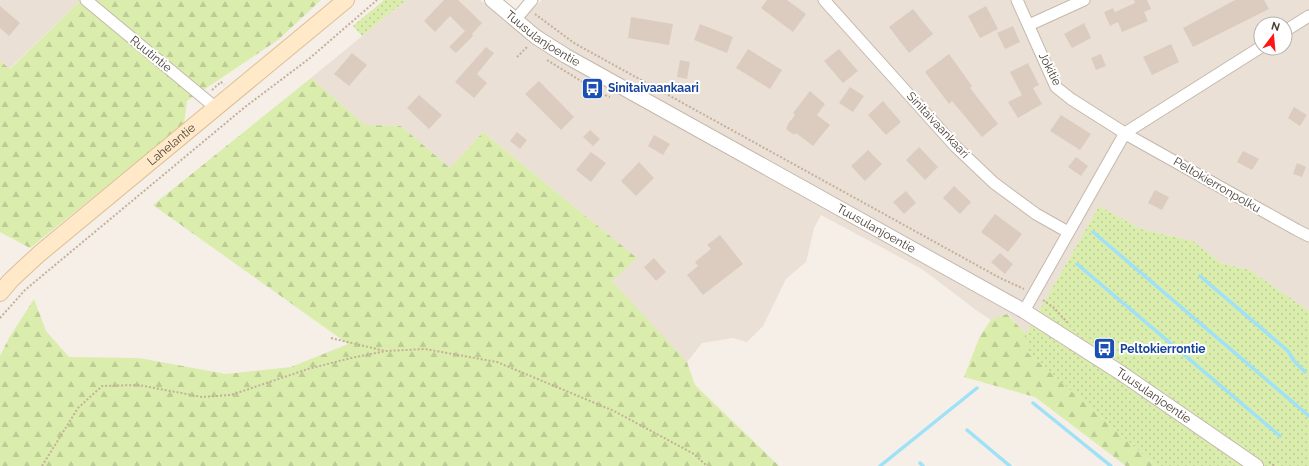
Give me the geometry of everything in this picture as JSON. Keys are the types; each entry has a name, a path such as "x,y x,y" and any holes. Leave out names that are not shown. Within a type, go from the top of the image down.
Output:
{"main road":[{"name":"Lahelantie","path":"0,293 11,280 40,254 346,0"}],"street":[{"name":"Ruutintie","path":"86,0 216,108"},
{"name":"Tuusulanjoentie","path":"492,0 536,37 566,56 1024,311 1114,368 1256,466"},
{"path":"515,20 532,0"},
{"name":"Sinitaivaankaari","path":"824,0 956,146 994,183 1036,214 1068,232"},
{"name":"Jokitie","path":"1017,0 1056,87 1071,99 1125,133"},
{"path":"1029,25 1084,0"},
{"path":"1293,27 1309,16"},
{"path":"1024,311 1125,133 1253,52"},
{"name":"Peltokierronpolku","path":"1125,133 1309,236"}],"path":[{"path":"0,318 24,290 245,107 310,58 377,0"},
{"path":"517,57 529,46"},
{"path":"331,338 386,351"},
{"path":"42,466 78,408 102,386 139,385 202,396 231,395 308,370 386,351 425,349 497,362 614,412 694,454 707,466"}],"shaded area":[{"path":"0,0 81,0 9,69 0,61"},
{"path":"406,0 480,0 514,27 542,0 1309,0 1309,311 1250,270 1221,263 1193,241 1141,229 1099,206 1026,334 1008,314 991,320 922,269 821,215 814,228 806,262 786,279 763,326 747,342 733,338 702,343 687,362 611,281 637,258 483,132 450,168 401,126 365,125 311,78"}],"green space":[{"path":"81,0 321,0 278,40 187,101 184,124 30,248 0,232 0,61 10,69"},
{"path":"384,0 406,0 362,36 353,26"},
{"path":"311,78 365,125 401,126 450,168 483,132 637,258 612,281 687,362 695,385 779,466 0,466 0,356 9,338 34,299 46,331 69,357 139,358 226,374 291,367 348,344 153,205"},
{"path":"1099,206 1141,229 1193,241 1221,263 1250,270 1309,311 1309,466 1156,466 1027,352 1026,334"},
{"path":"1007,314 1026,334 1027,352 1156,466 1126,466 1035,397 964,377 980,336 991,320"}],"building":[{"path":"444,0 458,0 482,23 472,34 473,36 456,53 449,47 465,31 450,16 435,32 424,21"},
{"path":"767,0 787,0 806,14 793,32 761,8"},
{"path":"1134,0 1147,0 1151,9 1144,12 1148,21 1122,32 1118,22 1110,26 1104,12 1113,8 1115,12 1135,3"},
{"path":"1235,0 1264,0 1269,9 1193,47 1183,28"},
{"path":"0,6 20,23 9,36 0,28"},
{"path":"986,6 998,29 980,38 968,16"},
{"path":"913,9 933,34 909,53 889,27"},
{"path":"631,17 673,24 669,45 628,38"},
{"path":"1084,23 1091,38 1072,48 1064,34"},
{"path":"700,24 733,37 727,53 694,40"},
{"path":"1013,26 1020,42 1005,49 997,33"},
{"path":"1171,44 1179,62 1152,75 1143,57"},
{"path":"486,47 494,53 477,74 487,83 474,98 455,82"},
{"path":"748,49 782,70 770,89 736,68"},
{"path":"839,49 858,71 843,83 824,61"},
{"path":"352,53 367,65 349,86 334,74"},
{"path":"949,54 972,86 970,88 998,124 982,137 952,101 949,104 925,72"},
{"path":"1101,54 1106,66 1096,70 1091,58"},
{"path":"680,60 690,62 687,79 677,77"},
{"path":"1028,63 1039,85 1033,88 1042,104 1018,118 1008,102 1022,95 1010,72"},
{"path":"539,81 574,117 561,130 525,94"},
{"path":"850,87 864,96 853,112 839,103"},
{"path":"810,91 825,104 817,115 830,125 813,146 796,133 794,135 786,129 795,115 793,113"},
{"path":"419,95 442,115 429,129 407,108"},
{"path":"883,101 901,122 886,135 868,115"},
{"path":"1294,107 1307,115 1300,126 1288,118"},
{"path":"1061,115 1091,134 1080,150 1050,131"},
{"path":"590,130 600,139 593,146 583,137"},
{"path":"517,132 527,140 520,149 510,141"},
{"path":"654,135 670,144 663,155 648,146"},
{"path":"919,147 938,167 925,180 906,160"},
{"path":"868,150 882,164 865,181 851,166"},
{"path":"1243,151 1259,159 1252,170 1237,162"},
{"path":"591,152 606,163 591,182 576,170"},
{"path":"1076,157 1088,166 1081,176 1068,167"},
{"path":"639,162 654,178 636,196 621,181"},
{"path":"1297,163 1306,167 1302,177 1293,174"},
{"path":"954,186 971,202 960,214 943,198"},
{"path":"1155,190 1169,197 1162,210 1148,203"},
{"path":"906,191 916,203 904,214 893,202"},
{"path":"995,214 1022,234 1008,252 981,232"},
{"path":"720,235 743,264 703,295 687,275 698,266 695,262 711,249 707,245"},
{"path":"1000,253 1013,264 1005,274 991,262"},
{"path":"654,258 666,272 656,281 644,267"}],"waterway":[{"path":"1093,232 1309,416"},
{"path":"1077,264 1280,436"},
{"path":"1200,276 1288,351 1294,361 1305,372"},
{"path":"880,466 977,388"},
{"path":"1033,403 1111,466"},
{"path":"967,430 1010,466"},
{"path":"920,463 923,466"}],"place":[{"name":"Sinitaivaankaari","path":"592,88"},
{"name":"Peltokierrontie","path":"1104,349"}]}
